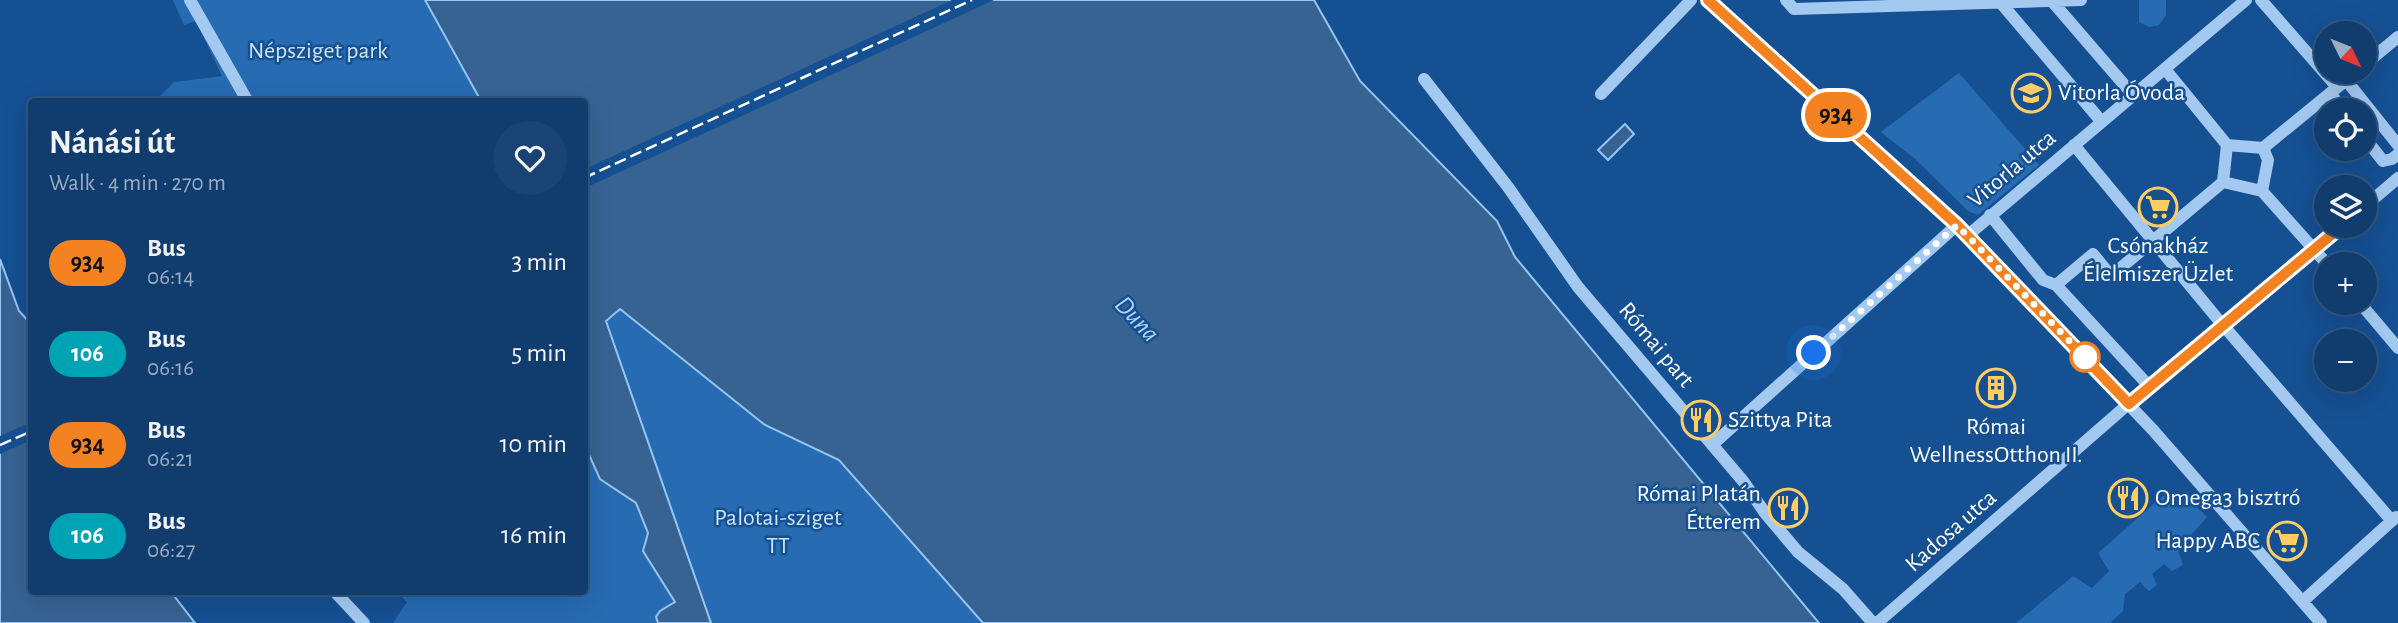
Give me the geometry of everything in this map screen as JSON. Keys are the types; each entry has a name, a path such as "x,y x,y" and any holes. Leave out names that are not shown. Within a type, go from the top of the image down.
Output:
{"street":[{"path":"190,0 246,98"},
{"path":"1601,94 1692,0"},
{"path":"1708,0 1957,225 2129,404 2303,601 2316,621"},
{"path":"1786,0 1794,9 1905,3 2081,0"},
{"name":"Vitorla utca","path":"1967,236 2246,0"},
{"path":"2261,0 2314,54"},
{"path":"2052,1 2133,95"},
{"path":"2001,3 2101,121"},
{"path":"2377,54 2398,37"},
{"path":"2056,285 2093,254 2111,276 2223,182 2227,145 2165,69"},
{"name":"Római part","path":"1424,79 1508,187 1578,287 1743,481 1798,552 1843,589 1875,623"},
{"path":"2227,145 2263,148 2341,84"},
{"path":"2343,84 2398,145"},
{"path":"2074,145 2223,324 2395,518 2303,601"},
{"path":"2262,191 2268,160 2263,148"},
{"path":"2377,153 2383,161 2398,154"},
{"path":"2377,196 2398,178"},
{"path":"2223,182 2262,191 2317,252"},
{"path":"1990,215 2043,280 2056,285 2149,386"},
{"path":"1713,445 1957,225"},
{"name":"Kadosa utca","path":"1875,623 2149,386 2327,238"},
{"path":"2025,296 2043,280"},
{"path":"2370,315 2398,348"},
{"path":"338,595 364,623"}],"green space":[{"name":"Népsziget park","path":"173,0 425,0 479,98 158,98 174,82 222,76 196,21 184,25"},
{"path":"2139,0 2166,0 2166,15 2159,25 2149,27 2139,22"},
{"path":"1959,73 2039,165 1978,215 1968,211 1914,158 1881,132"},
{"name":"Palotai-sziget TT","path":"620,308 765,425 838,460 983,623 711,623 606,321"},
{"path":"588,453 600,479 636,503 648,533 644,552 675,603 656,617 658,623 393,623 407,602 400,595 588,595"},
{"path":"2164,495 2184,495 2207,517 2178,550 2183,565 2172,571 2164,564 2152,574 2157,585 2149,591 2140,582 2125,594 2123,611 2110,623 2016,623 2073,576 2092,588 2109,571 2098,553"}],"water":[{"name":"Duna","path":"425,0 1314,0 1360,81 1497,221 1515,257 1819,623 983,623 839,460 765,425 620,309 606,321 711,623 658,623 656,617 660,611 675,602 643,551 648,533 636,503 600,479 588,453 588,98 479,98"},
{"path":"1625,124 1634,134 1608,160 1598,150"},
{"path":"0,259 19,311 28,321 28,595 173,595 195,623 0,623"}],"pier":[{"path":"952,0 994,0 588,187 588,168"},
{"path":"28,423 28,441 0,454 0,436"}],"railway":[{"path":"588,176 972,0"},
{"path":"0,445 28,433"}],"bus line":[{"name":"934","path":"1708,0 1957,225 2129,404 2328,238"}],"place":[{"name":"Vitorla Óvoda","path":"2031,93"},
{"name":"Csónakház Élelmiszer Üzlet","path":"2158,207"},
{"name":"Római WellnessOtthon II.","path":"1996,388"},
{"name":"Szittya Pita","path":"1701,420"},
{"name":"Omega3 bisztró","path":"2128,498"},
{"name":"Római Platán Étterem","path":"1788,508"},
{"name":"Happy ABC","path":"2287,541"}],"route":[{"path":"1814,353 1957,225 2085,357"}]}
